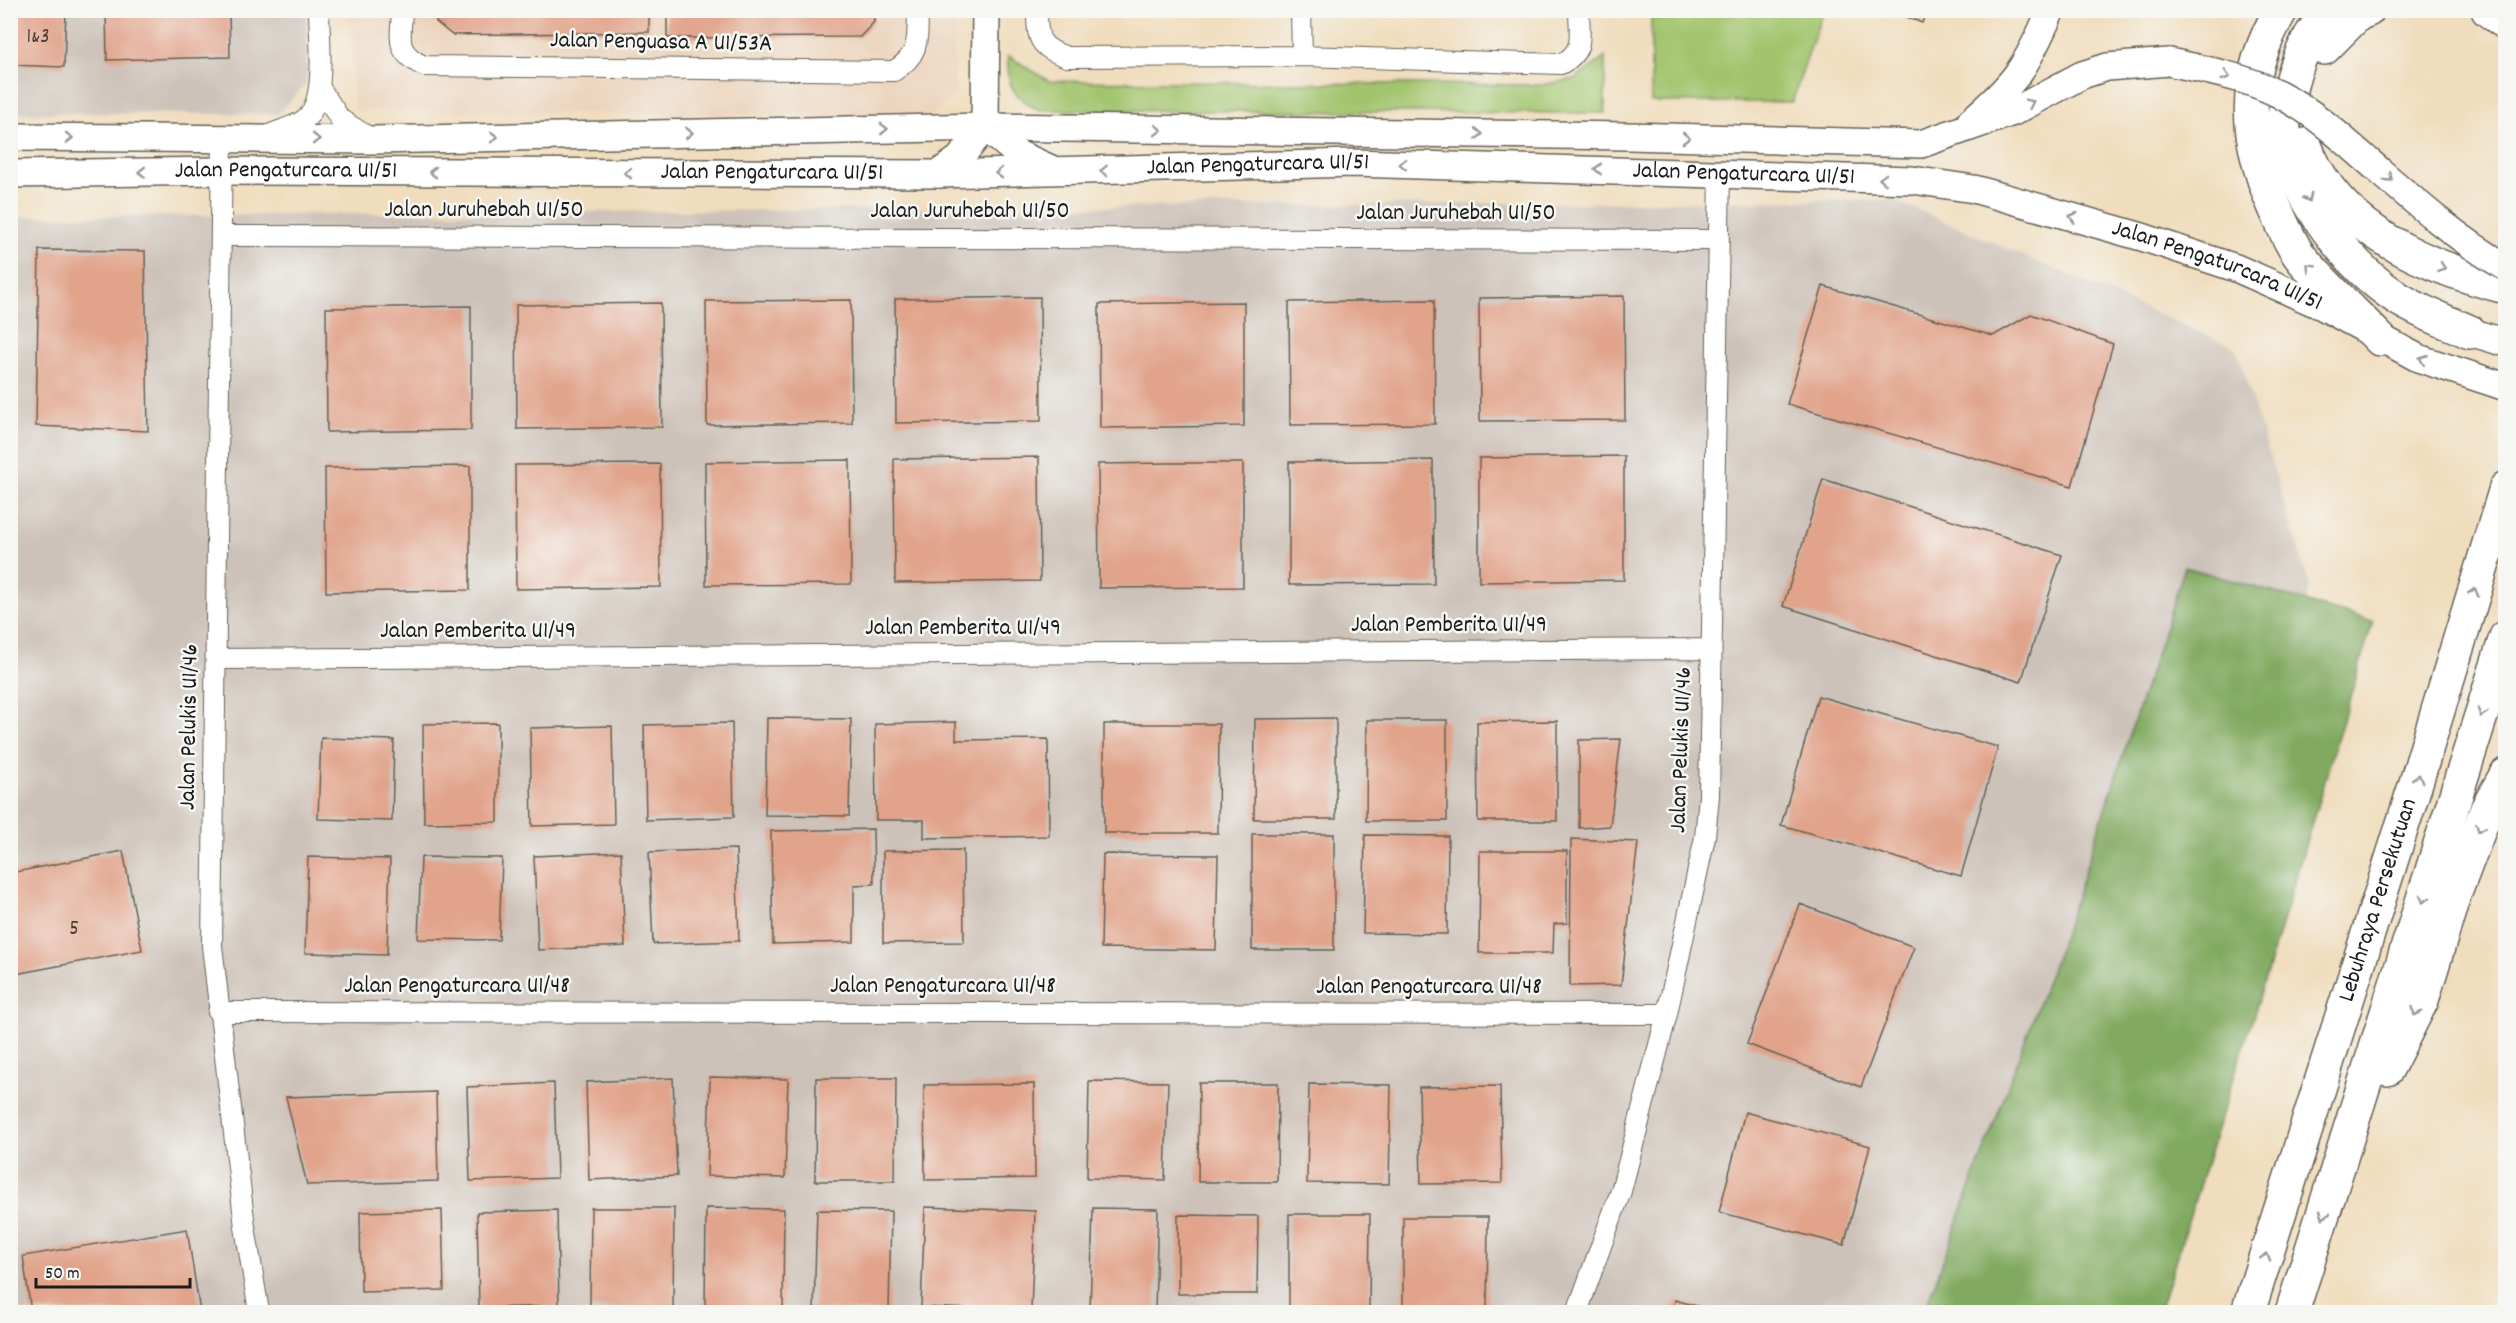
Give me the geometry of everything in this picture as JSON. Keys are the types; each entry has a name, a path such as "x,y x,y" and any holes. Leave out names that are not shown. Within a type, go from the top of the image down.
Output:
{"highway":[{"path":"2281,10 2266,42 2253,90 2250,112 2252,138 2257,157 2270,195 2301,259 2380,339"},
{"path":"2333,10 2325,16 2302,52 2286,107 2283,128 2288,153 2296,173 2308,201 2323,224 2381,286 2404,302 2470,332"},
{"path":"2368,10 2358,14 2341,30 2313,63 2305,86 2301,121 2305,144 2312,163 2337,200 2390,243 2432,264 2505,287"},
{"path":"2488,10 2505,23"},
{"name":"Lebuhraya Persekutuan","path":"2248,1312 2368,938 2505,488"},
{"name":"Lebuhraya Persekutuan","path":"2292,1312 2505,637"},
{"path":"2342,1159 2422,1000 2453,898 2487,809 2505,775"}],"main road":[{"path":"938,174 959,159 985,128 986,10"},
{"path":"1957,134 2011,85 2028,62 2051,10"},
{"name":"Jalan Pengaturcara U1/51","path":"10,137 373,140 1016,128 1628,136 1921,144 1957,134 2013,112 2082,75 2107,67 2169,62 2224,75 2278,94 2324,123 2415,201 2480,252 2505,267"},
{"path":"949,128 969,115 985,99"},
{"path":"985,99 999,116 1016,128"},
{"path":"985,128 1017,154 1058,172"},
{"name":"Jalan Pengaturcara U1/51","path":"10,174 222,171 938,174 1353,163 1720,172 1912,180 1974,189 2142,237 2236,268 2322,306 2418,358 2505,387"},
{"path":"2470,332 2505,343"}],"street":[{"path":"260,139 304,120 313,110 320,88 319,10"},
{"name":"Jalan Penguasa A U1/53A","path":"402,10 401,48 408,59 424,66 894,71 908,62 917,45 918,10"},
{"path":"1036,10 1037,36 1049,51 1067,57 1302,56 1561,63 1573,57 1580,46 1579,10"},
{"path":"1301,10 1302,56"},
{"path":"320,88 340,119 353,130 373,140"},
{"name":"Jalan Pelukis U1/46","path":"222,139 212,946 218,1012 259,1312"},
{"name":"Jalan Pelukis U1/46","path":"1577,1312 1621,1191 1667,1014 1705,837 1709,796 1720,172"},
{"name":"Jalan Juruhebah U1/50","path":"221,236 1719,240"},
{"name":"Jalan Pemberita U1/49","path":"216,660 1711,649"},
{"name":"Jalan Pengaturcara U1/48","path":"218,1012 1667,1014"}],"shaded area":[{"path":"11,11 307,11 307,83 278,114 11,113"},
{"path":"351,11 954,11 955,94 930,117 354,110"},
{"path":"1895,200 2236,348 2310,586 2091,1312 11,1312 10,217"}],"green space":[{"path":"1651,10 1823,11 1792,102 1651,102"},
{"path":"1008,56 1049,81 1541,85 1575,79 1605,57 1605,113 1038,110 1012,89 1008,75"},
{"path":"2185,567 2373,621 2257,1005 2159,1312 1924,1312 2060,946"}],"building":[{"path":"10,10 66,10 64,67 10,65"},
{"path":"106,10 229,10 230,57 107,60"},
{"path":"436,10 649,10 649,32 452,35 436,22"},
{"path":"667,10 874,10 874,22 860,37 667,38"},
{"path":"1230,10 1252,10 1252,13 1230,12"},
{"path":"1890,10 1927,10 1922,23"},
{"path":"39,250 145,251 148,431 36,426"},
{"path":"1823,286 1993,336 2031,314 2113,344 2072,486 1787,404"},
{"path":"1624,296 1625,420 1480,421 1479,298"},
{"path":"1040,297 1041,421 896,423 895,299"},
{"path":"851,300 852,423 707,425 706,301"},
{"path":"1434,300 1435,424 1290,425 1289,302"},
{"path":"1244,302 1244,426 1100,428 1099,304"},
{"path":"661,303 662,427 517,429 516,305"},
{"path":"471,306 471,430 327,432 326,308"},
{"path":"1624,456 1624,580 1479,582 1479,458"},
{"path":"1039,457 1040,581 895,583 894,459"},
{"path":"850,460 851,584 706,585 705,462"},
{"path":"1433,460 1434,584 1289,585 1289,462"},
{"path":"1243,463 1243,587 1099,588 1098,464"},
{"path":"660,464 661,587 516,589 515,465"},
{"path":"470,466 470,590 326,592 325,468"},
{"path":"1823,479 2062,555 2021,682 1783,606"},
{"path":"1818,696 1998,747 1961,876 1781,825"},
{"path":"767,718 851,719 849,816 765,815"},
{"path":"1336,718 1336,819 1254,819 1255,719"},
{"path":"1367,720 1447,720 1447,821 1366,821"},
{"path":"1557,721 1557,821 1478,821 1477,722"},
{"path":"956,722 956,740 1048,739 1049,836 924,838 924,820 876,820 875,724"},
{"path":"498,723 498,822 424,823 423,724"},
{"path":"732,723 734,817 646,820 644,725"},
{"path":"1104,724 1219,724 1218,833 1104,833"},
{"path":"612,726 614,824 532,826 530,728"},
{"path":"321,738 394,740 392,821 318,819"},
{"path":"1621,739 1610,826 1579,828 1579,740"},
{"path":"873,829 874,884 854,885 854,942 773,944 771,831"},
{"path":"1252,834 1334,834 1334,950 1252,950"},
{"path":"1365,835 1448,836 1447,934 1363,933"},
{"path":"1571,839 1638,842 1621,985 1570,986"},
{"path":"736,849 739,941 653,944 649,852"},
{"path":"963,850 964,942 883,943 883,851"},
{"path":"123,851 142,950 10,975 10,873"},
{"path":"1480,851 1567,851 1567,923 1554,924 1553,953 1479,953"},
{"path":"621,852 625,946 538,950 534,856"},
{"path":"1103,854 1218,855 1216,950 1101,948"},
{"path":"308,857 390,859 387,955 305,953"},
{"path":"421,857 502,858 499,940 418,939"},
{"path":"1800,904 1914,947 1861,1087 1747,1044"},
{"path":"710,1077 788,1079 785,1178 707,1176"},
{"path":"673,1078 677,1176 589,1180 586,1082"},
{"path":"816,1078 896,1078 895,1181 815,1181"},
{"path":"1089,1081 1168,1082 1165,1180 1087,1178"},
{"path":"554,1083 557,1178 470,1181 467,1087"},
{"path":"1199,1083 1278,1083 1277,1182 1198,1182"},
{"path":"1034,1084 1035,1178 925,1180 924,1085"},
{"path":"1309,1084 1391,1085 1389,1184 1307,1183"},
{"path":"1500,1086 1502,1183 1421,1184 1419,1087"},
{"path":"436,1092 438,1181 307,1185 286,1097"},
{"path":"1745,1112 1870,1146 1844,1245 1719,1212"},
{"path":"925,1207 1035,1211 1031,1311 921,1307"},
{"path":"591,1208 674,1208 673,1308 590,1308"},
{"path":"706,1208 784,1209 783,1310 705,1309"},
{"path":"1093,1208 1158,1209 1155,1312 1090,1312"},
{"path":"442,1210 444,1290 361,1292 360,1212"},
{"path":"557,1210 559,1306 479,1308 477,1212"},
{"path":"817,1210 891,1211 889,1311 814,1309"},
{"path":"1289,1214 1370,1214 1369,1310 1289,1310"},
{"path":"1178,1215 1258,1216 1257,1294 1178,1294"},
{"path":"1403,1217 1488,1217 1487,1311 1403,1311"},
{"path":"187,1229 200,1312 31,1312 23,1256"},
{"path":"1675,1300 1718,1312 1672,1312"}]}
